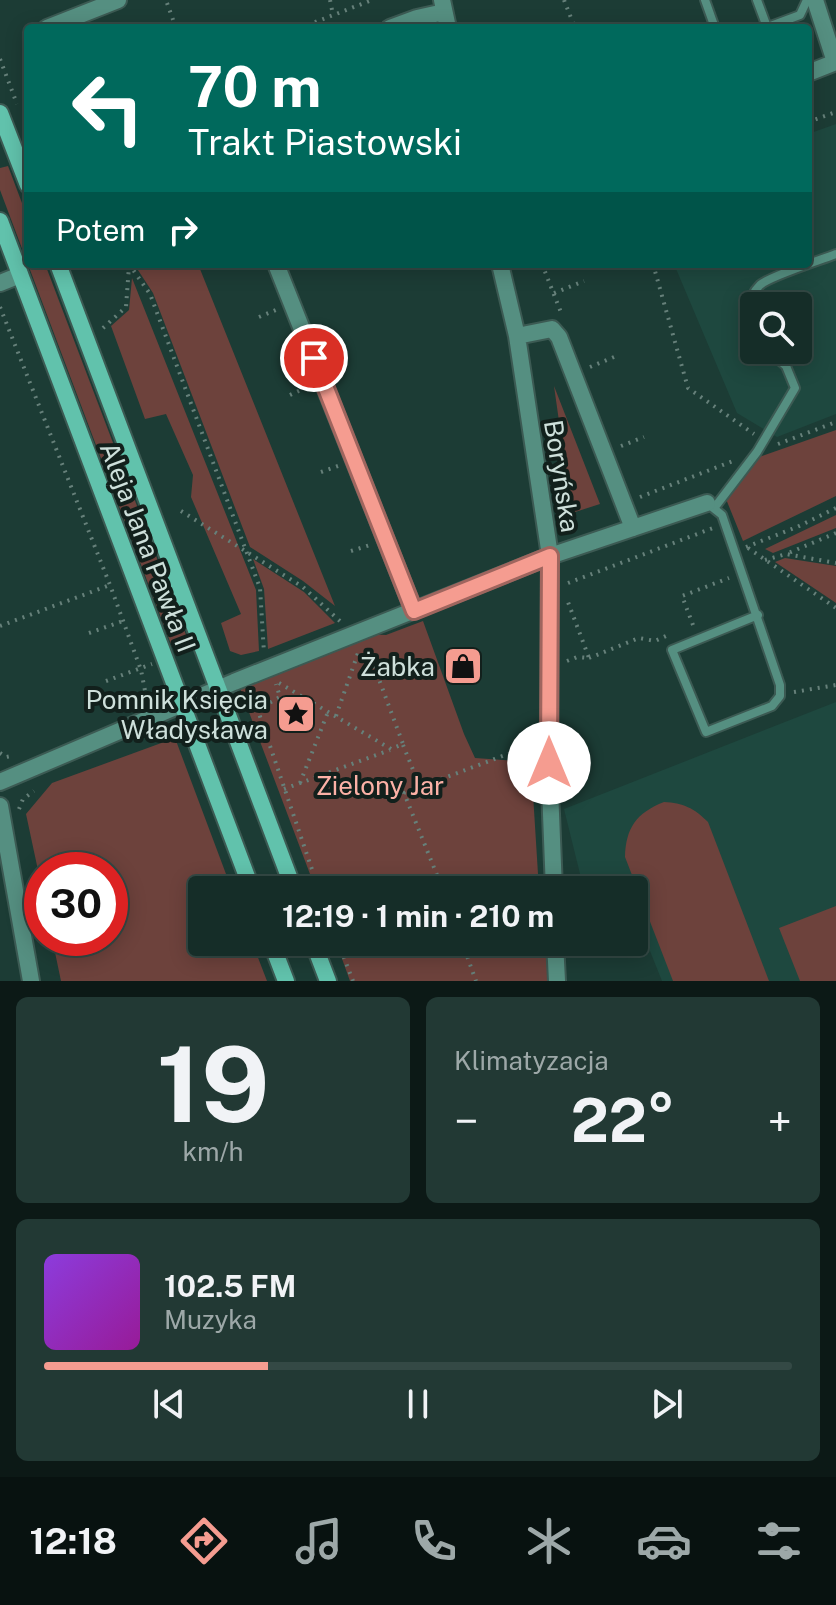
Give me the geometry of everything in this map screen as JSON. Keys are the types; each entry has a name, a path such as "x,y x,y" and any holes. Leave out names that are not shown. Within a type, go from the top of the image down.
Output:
{"street":[{"path":"57,24 118,0"},
{"path":"812,71 836,62 815,0"},
{"path":"401,24 445,13"},
{"path":"0,113 24,175"},
{"name":"Aleja Jana Pawła II","path":"0,221 247,876"},
{"name":"Aleja Jana Pawła II","path":"60,268 289,876"},
{"path":"278,268 414,611"},
{"name":"Boryńska","path":"501,268 517,336 550,556 549,738 554,876"},
{"path":"0,283 20,275"},
{"path":"517,336 552,329 559,337 633,528"},
{"path":"0,782 182,704 550,556 711,505"},
{"path":"0,806 31,981"},
{"path":"276,956 286,981"},
{"path":"318,956 328,981"},
{"path":"556,956 557,981"}],"lane":[{"path":"705,0 714,24"},
{"path":"757,0 765,24"},
{"path":"776,24 800,15 807,0"},
{"path":"812,264 836,254"},
{"path":"756,292 761,284 801,268"},
{"path":"758,615 672,650 706,732 772,706 780,696 780,685 758,615 722,515 711,505 765,441 795,388 784,364"}],"path":[{"path":"330,0 333,15"},
{"path":"310,24 372,0"},
{"path":"564,0 573,24"},
{"path":"167,3 175,24"},
{"path":"0,59 22,118"},
{"path":"812,121 836,112"},
{"path":"103,328 126,307 129,268"},
{"path":"132,268 150,294 260,588 263,651"},
{"path":"654,268 688,388 765,441"},
{"path":"554,293 584,281"},
{"path":"259,317 276,310 272,299"},
{"path":"0,307 141,670 106,681"},
{"path":"583,370 614,357"},
{"path":"290,395 307,387 302,374"},
{"path":"614,449 644,437"},
{"path":"321,472 338,466 343,479"},
{"path":"836,508 746,547 836,608"},
{"path":"181,511 303,587 344,624 331,629"},
{"path":"561,585 716,527 720,539"},
{"path":"364,532 374,556"},
{"path":"765,560 836,533"},
{"path":"351,551 370,545"},
{"path":"786,554 836,563"},
{"path":"681,630 694,625 682,596 734,576 737,585"},
{"path":"0,626 110,585"},
{"path":"567,600 589,658"},
{"path":"89,633 123,621"},
{"path":"550,668 577,657 589,658 639,638 655,641 668,636"},
{"path":"336,716 361,645 366,643 420,787"},
{"path":"256,710 280,697 272,679 391,749"},
{"path":"794,692 836,685"},
{"path":"255,687 250,694 314,876"},
{"path":"300,783 328,712"},
{"path":"437,876 404,793 549,738"},
{"path":"284,789 403,744"},
{"path":"0,753 6,757 18,756"},
{"path":"18,813 23,799 34,791"},
{"path":"343,956 353,981"},
{"path":"467,956 476,981"}],"shaded area":[{"path":"836,124 836,414 777,437 737,413 676,268 812,268 812,133"},
{"path":"836,702 836,981 662,981 648,946 648,876 581,876 564,809"}],"green space":[{"path":"8,166 24,208 24,254 0,190 0,168"},
{"path":"29,268 47,268 188,640 172,647"},
{"path":"137,268 200,268 335,606 250,547 153,293"},
{"path":"132,278 256,590 259,651 241,655 230,651 221,623 241,614 191,497 193,475 166,414 145,419 111,326 129,310"},
{"path":"554,386 600,504 572,513"},
{"path":"836,430 836,496 743,541 726,499 759,457"},
{"path":"836,515 836,528 773,553 765,549"},
{"path":"785,558 836,566 836,603 775,562"},
{"path":"253,559 304,592 335,623 268,649 264,589"},
{"name":"Zielony Jar","path":"423,621 475,758 531,762 538,876 311,876 238,683 364,634 386,635"},
{"path":"175,738 227,876 188,876 188,956 257,956 267,981 61,981 56,956 128,956 128,852 34,852 26,814 52,783"},
{"path":"664,802 677,804 688,807 708,822 769,981 673,981 648,916 648,876 632,876 625,857 630,830 646,811"},
{"path":"836,906 836,981 800,981 779,928"},
{"path":"341,956 546,956 550,981 350,981"}],"place":[{"name":"Żabka","path":"463,666"},
{"name":"Pomnik Księcia Władysława","path":"296,714"}],"route":[{"path":"314,358 414,611 550,556 549,763"}]}
